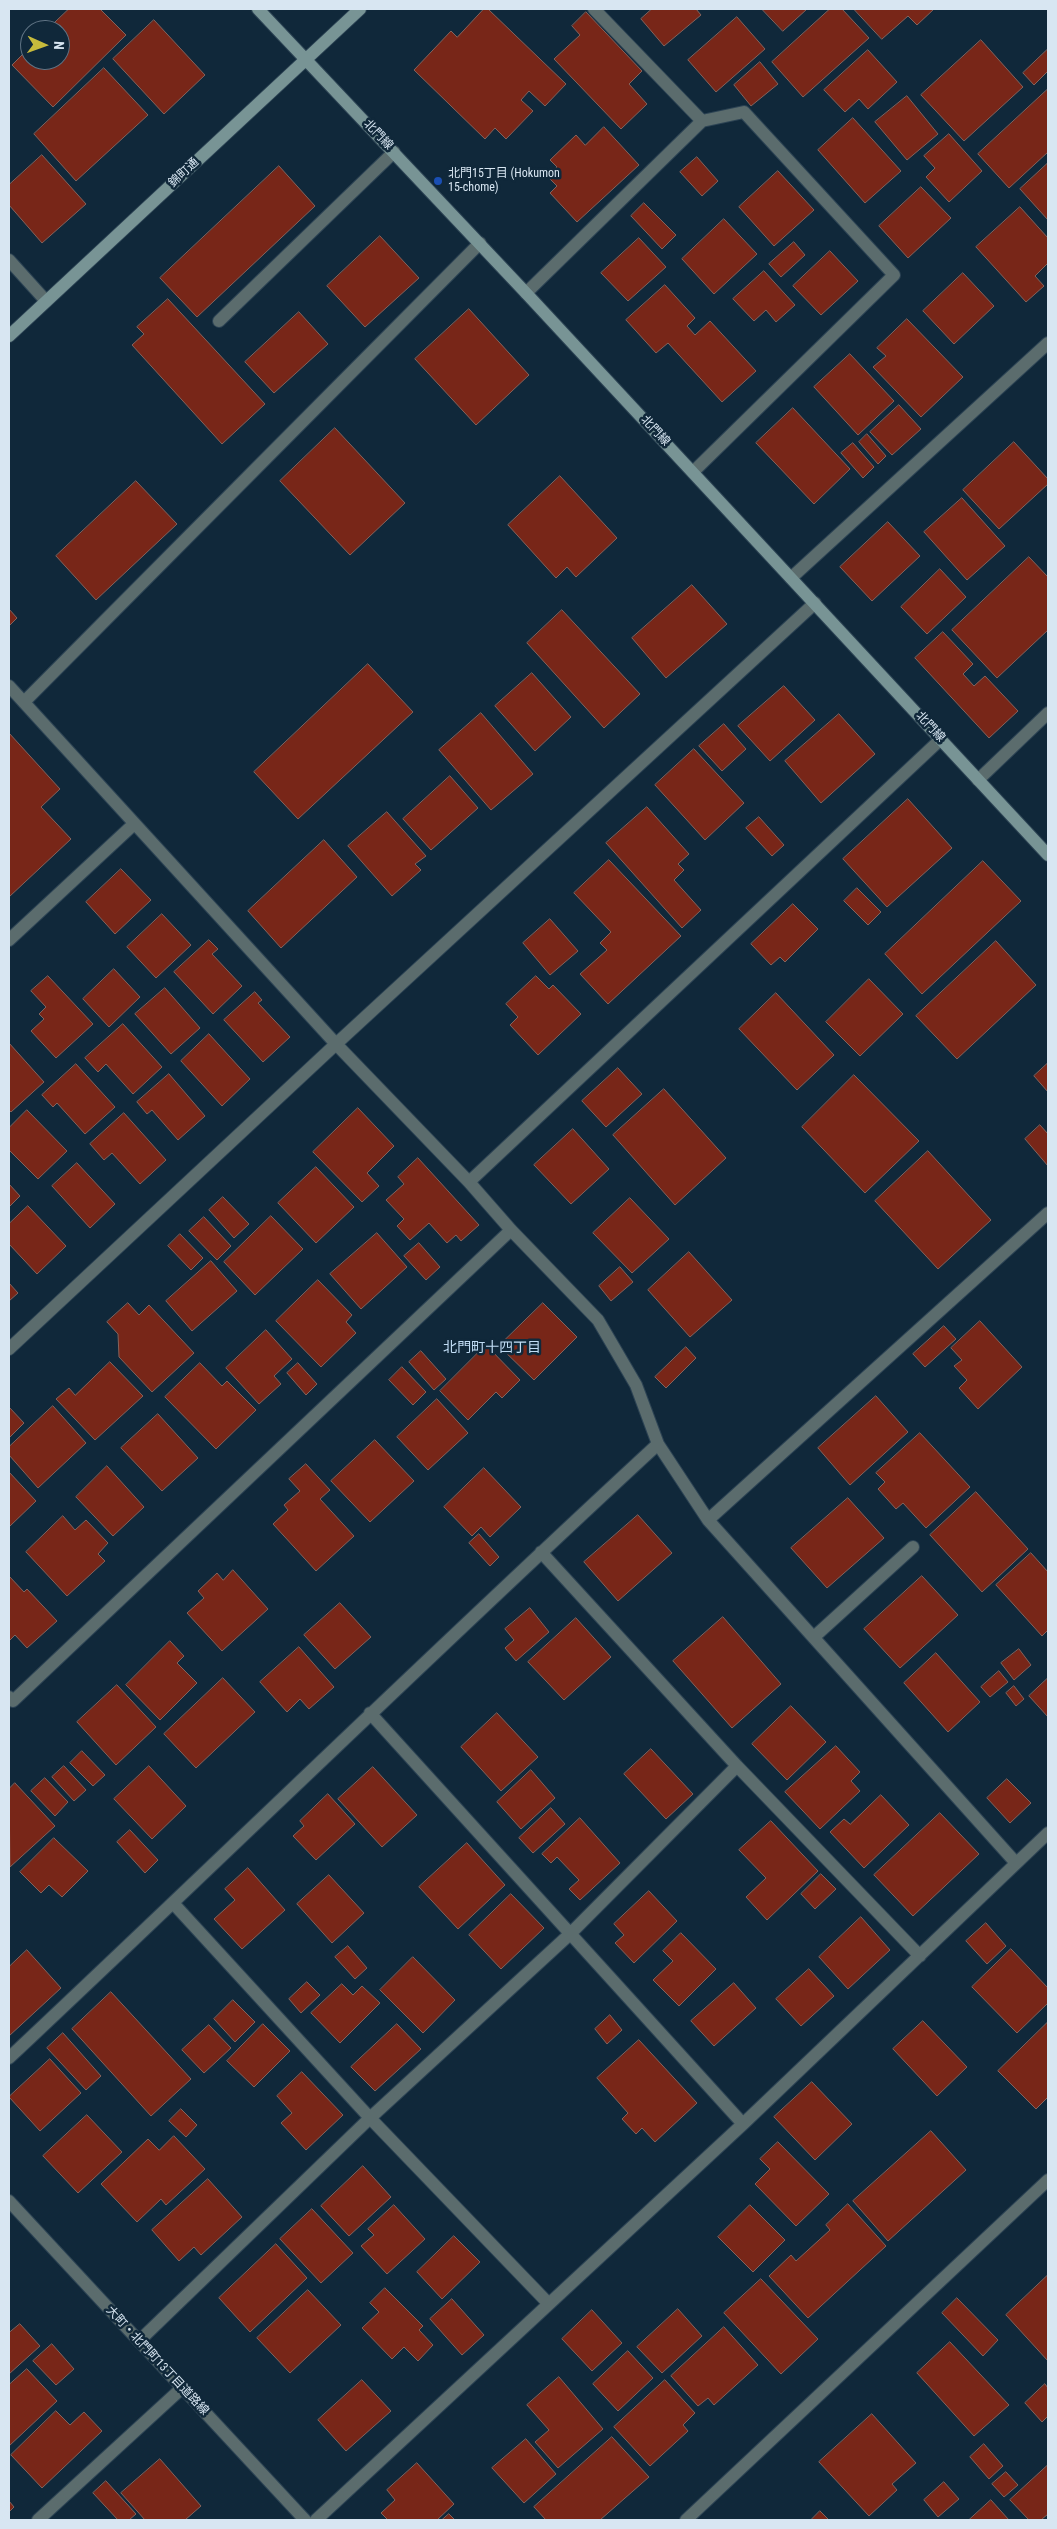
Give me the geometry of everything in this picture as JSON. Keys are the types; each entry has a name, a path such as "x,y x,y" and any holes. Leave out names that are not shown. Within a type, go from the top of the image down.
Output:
{"street":[{"name":"北門線","path":"258,9 694,472 1048,855"},
{"name":"錦町通","path":"9,336 360,9"},
{"path":"594,9 702,121"},
{"path":"526,293 702,121 744,112 894,275 694,472"},
{"path":"219,321 394,152"},
{"path":"24,702 480,243"},
{"path":"9,260 46,301"},
{"path":"791,578 1048,343"},
{"path":"9,1349 336,1044 815,604"},
{"path":"9,686 336,1044 598,1320 636,1385 658,1444 708,1520 1016,1863"},
{"path":"978,780 1048,713"},
{"path":"469,1182 941,739"},
{"path":"9,940 134,824"},
{"path":"708,1520 1048,1214"},
{"path":"9,1697 13,1701 511,1230"},
{"path":"9,2058 370,1713 658,1444"},
{"path":"814,1637 913,1547"},
{"path":"541,1552 737,1766 920,1956"},
{"path":"370,1713 744,2124"},
{"path":"138,2341 370,2118 570,1934 737,1766"},
{"path":"316,2520 744,2124 1048,1833"},
{"path":"173,1903 370,2118 548,2304"},
{"path":"686,2520 1048,2180"},
{"name":"大町・北門町13丁目道路線","path":"9,2202 306,2520"},
{"path":"38,2520 182,2388"}],"building":[{"path":"69,9 100,9 126,35 53,107 12,65 20,57 20,70 70,70 70,20 57,20"},
{"path":"484,9 488,9 566,84 545,106 529,91 521,100 533,111 506,139 495,128 485,139 414,70 451,31 457,37"},
{"path":"652,9 696,9 701,15 664,46 641,19"},
{"path":"762,9 807,9 783,31"},
{"path":"830,9 842,9 869,38 803,97 772,62"},
{"path":"854,9 934,9 917,25 908,16 882,39"},
{"path":"586,12 642,71 629,84 647,104 621,129 554,59 580,35 572,26"},
{"path":"737,17 765,49 716,92 688,60"},
{"path":"154,20 205,75 164,114 113,59"},
{"path":"981,40 1023,87 964,141 921,95"},
{"path":"1048,49 1048,71 1034,85 1023,73"},
{"path":"868,50 897,82 868,109 859,99 845,112 824,90"},
{"path":"760,62 778,84 751,106 734,85"},
{"path":"104,68 148,115 76,181 34,134"},
{"path":"1048,89 1048,152 1009,188 978,154"},
{"path":"907,96 938,134 907,160 875,122"},
{"path":"853,118 901,171 865,203 818,150"},
{"path":"604,127 639,165 577,222 550,193 557,186 547,176 557,167 550,160 576,135 585,145"},
{"path":"949,134 982,171 949,202 926,177 935,168 924,156"},
{"path":"42,155 86,204 42,243 9,205 9,185"},
{"path":"697,157 718,181 702,196 680,172"},
{"path":"1048,163 1048,220 1020,189"},
{"path":"279,166 315,206 197,317 160,278"},
{"path":"778,171 814,210 774,246 739,207"},
{"path":"921,187 951,218 908,258 879,226"},
{"path":"644,203 676,235 662,249 631,216"},
{"path":"1020,207 1048,238 1048,263 1035,276 1044,286 1026,302 976,247"},
{"path":"724,219 757,254 714,294 682,259"},
{"path":"380,236 419,278 365,327 327,286"},
{"path":"639,238 666,267 628,301 601,273"},
{"path":"794,242 805,255 781,277 769,264"},
{"path":"830,251 858,281 821,315 793,286"},
{"path":"764,271 795,305 776,322 766,310 754,321 733,299"},
{"path":"963,273 994,306 954,344 923,311"},
{"path":"665,285 695,318 687,326 695,335 710,321 756,371 722,402 668,343 656,353 626,320"},
{"path":"168,299 265,404 222,444 132,345 144,334 137,327"},
{"path":"469,309 529,375 476,425 415,359"},
{"path":"299,312 328,344 274,393 245,362"},
{"path":"907,319 963,377 921,417 873,367 886,356 877,348"},
{"path":"850,354 894,401 858,435 814,387"},
{"path":"899,405 921,429 892,455 870,432"},
{"path":"793,408 850,469 814,504 756,443"},
{"path":"335,428 405,503 350,555 280,481"},
{"path":"867,434 886,456 878,464 859,442"},
{"path":"1014,442 1048,479 1048,484 999,529 963,490"},
{"path":"853,443 874,467 863,478 841,453"},
{"path":"560,476 617,538 576,577 567,567 556,578 508,525"},
{"path":"136,481 177,524 96,600 56,556"},
{"path":"962,498 1005,546 967,580 924,532"},
{"path":"888,522 920,556 872,601 840,567"},
{"path":"1029,557 1048,577 1048,630 997,678 952,630"},
{"path":"940,569 966,597 927,634 901,607"},
{"path":"692,585 727,624 666,678 632,638"},
{"path":"9,609 17,618 9,626"},
{"path":"562,610 640,694 604,728 527,643"},
{"path":"943,632 973,664 963,674 974,686 985,676 1018,711 989,738 915,658"},
{"path":"368,664 413,712 298,819 254,772"},
{"path":"532,673 571,717 535,751 495,706"},
{"path":"784,686 815,720 770,761 738,726"},
{"path":"481,713 533,774 491,810 439,750"},
{"path":"839,714 875,754 821,803 785,761"},
{"path":"724,724 746,749 722,771 699,746"},
{"path":"9,733 60,789 41,807 71,839 9,897"},
{"path":"694,749 744,803 705,840 655,785"},
{"path":"450,776 478,808 431,850 403,819"},
{"path":"908,799 952,848 887,907 843,859"},
{"path":"647,807 689,854 678,864 684,870 674,880 701,910 682,928 606,843"},
{"path":"387,812 426,856 415,864 421,870 392,896 348,846"},
{"path":"759,817 784,845 772,856 746,828"},
{"path":"324,840 357,877 281,948 248,911"},
{"path":"609,860 681,936 608,1004 580,974 607,950 600,943 611,932 574,893"},
{"path":"983,861 1021,901 922,994 885,954"},
{"path":"121,869 151,900 115,934 86,902"},
{"path":"857,888 881,912 868,925 844,901"},
{"path":"793,904 818,929 785,962 780,957 771,965 751,944"},
{"path":"162,914 191,945 156,978 127,947"},
{"path":"550,919 578,951 550,975 523,943"},
{"path":"209,940 218,949 212,954 242,986 213,1014 174,972"},
{"path":"996,941 1036,985 957,1059 916,1016"},
{"path":"114,969 140,997 109,1027 83,999"},
{"path":"48,976 93,1024 56,1058 31,1031 44,1019 39,1014 46,1007 31,991"},
{"path":"536,976 549,989 553,985 581,1014 538,1055 510,1025 518,1017 506,1004"},
{"path":"869,979 903,1014 860,1056 826,1022"},
{"path":"165,988 200,1028 171,1054 135,1014"},
{"path":"255,992 262,1000 258,1003 290,1037 263,1062 224,1020"},
{"path":"776,993 834,1055 797,1090 739,1029"},
{"path":"123,1024 162,1067 133,1094 106,1064 98,1072 85,1058"},
{"path":"209,1034 250,1079 222,1106 181,1061"},
{"path":"9,1043 44,1082 11,1112 9,1110"},
{"path":"1048,1063 1048,1092 1034,1076"},
{"path":"76,1064 115,1107 85,1134 57,1103 53,1107 42,1095"},
{"path":"618,1068 642,1094 606,1127 582,1101"},
{"path":"169,1074 205,1116 178,1140 152,1110 147,1114 137,1102"},
{"path":"854,1075 919,1141 865,1193 802,1127"},
{"path":"664,1089 726,1158 675,1205 613,1135"},
{"path":"358,1108 394,1146 367,1173 379,1186 362,1202 313,1152"},
{"path":"27,1110 67,1151 38,1179 9,1150 9,1128"},
{"path":"124,1113 166,1160 140,1184 112,1153 104,1160 90,1144"},
{"path":"1040,1125 1048,1134 1048,1166 1025,1139"},
{"path":"573,1129 609,1169 571,1204 534,1165"},
{"path":"928,1151 991,1220 938,1269 875,1201"},
{"path":"418,1158 479,1225 461,1241 456,1235 447,1243 429,1223 410,1240 397,1226 404,1219 386,1200 404,1184 398,1177"},
{"path":"77,1163 115,1204 90,1228 52,1186"},
{"path":"316,1167 354,1207 316,1243 278,1203"},
{"path":"9,1184 20,1196 9,1207"},
{"path":"223,1197 249,1224 234,1238 209,1210"},
{"path":"630,1198 669,1239 632,1273 593,1233"},
{"path":"28,1206 66,1246 37,1274 9,1244 9,1224"},
{"path":"271,1216 303,1249 255,1295 224,1262"},
{"path":"204,1217 231,1246 217,1260 189,1231"},
{"path":"377,1233 407,1267 361,1309 330,1274"},
{"path":"180,1234 203,1258 191,1270 168,1246"},
{"path":"419,1243 440,1267 426,1280 404,1256"},
{"path":"689,1252 732,1300 690,1337 648,1290"},
{"path":"211,1261 237,1291 192,1331 166,1301"},
{"path":"620,1267 633,1282 611,1301 599,1286"},
{"path":"318,1280 352,1315 346,1322 356,1333 321,1367 276,1321"},
{"path":"9,1283 18,1293 9,1301"},
{"path":"128,1303 139,1315 149,1305 194,1353 152,1392 119,1357 118,1334 107,1322"},
{"path":"543,1303 577,1337 534,1380 499,1346"},
{"path":"980,1321 1022,1367 978,1409 959,1388 967,1380 954,1366 962,1360 951,1348"},
{"path":"944,1326 956,1339 925,1367 913,1354"},
{"path":"266,1330 292,1359 274,1376 281,1384 259,1404 226,1368"},
{"path":"486,1345 520,1380 502,1398 496,1392 468,1420 440,1391"},
{"path":"686,1347 696,1358 666,1388 655,1377"},
{"path":"421,1351 446,1379 434,1390 409,1362"},
{"path":"110,1362 143,1396 95,1440 56,1399 69,1388 75,1395"},
{"path":"200,1363 222,1386 227,1381 256,1410 216,1449 165,1397"},
{"path":"298,1363 317,1384 306,1395 287,1373"},
{"path":"402,1367 426,1392 413,1405 389,1380"},
{"path":"876,1396 908,1432 850,1485 818,1448"},
{"path":"437,1399 468,1433 428,1470 397,1437"},
{"path":"53,1406 86,1443 38,1488 9,1455 9,1447"},
{"path":"9,1407 24,1423 9,1438"},
{"path":"158,1414 198,1458 162,1491 121,1448"},
{"path":"920,1433 970,1487 926,1528 903,1503 896,1509 878,1489 885,1482 876,1473"},
{"path":"375,1440 414,1481 370,1522 331,1481"},
{"path":"306,1464 330,1490 320,1499 354,1536 316,1571 273,1524 288,1510 284,1505 300,1491 289,1479"},
{"path":"107,1466 144,1507 113,1536 76,1497"},
{"path":"484,1468 521,1507 490,1537 481,1527 472,1536 444,1507"},
{"path":"9,1472 36,1501 9,1527"},
{"path":"976,1492 1028,1549 982,1592 930,1535"},
{"path":"848,1498 884,1538 827,1588 791,1548"},
{"path":"638,1515 672,1553 618,1601 584,1562"},
{"path":"63,1516 75,1530 86,1520 108,1543 98,1554 105,1561 67,1596 26,1552"},
{"path":"479,1534 499,1557 490,1566 469,1543"},
{"path":"1031,1553 1048,1572 1048,1630 1042,1636 996,1585"},
{"path":"233,1570 268,1609 222,1651 187,1613 204,1598 198,1591 217,1573 223,1580"},
{"path":"9,1576 24,1592 27,1589 57,1621 27,1648 15,1635 9,1641"},
{"path":"922,1576 958,1615 900,1668 864,1629"},
{"path":"340,1603 371,1637 335,1669 304,1635"},
{"path":"530,1608 549,1632 516,1661 505,1648 514,1640 505,1629"},
{"path":"723,1617 781,1684 732,1728 673,1661"},
{"path":"576,1618 611,1657 564,1700 528,1662"},
{"path":"170,1641 184,1656 177,1663 197,1683 160,1720 126,1685"},
{"path":"299,1647 334,1687 309,1709 300,1699 287,1712 260,1682"},
{"path":"1019,1649 1031,1665 1014,1680 1001,1663"},
{"path":"936,1653 980,1702 948,1732 904,1683"},
{"path":"999,1671 1008,1682 990,1697 981,1687"},
{"path":"223,1678 255,1712 196,1768 164,1734"},
{"path":"1048,1678 1048,1717 1029,1696"},
{"path":"117,1685 156,1727 116,1765 77,1722"},
{"path":"1014,1686 1024,1699 1016,1706 1006,1693"},
{"path":"791,1706 826,1742 787,1780 752,1744"},
{"path":"497,1713 538,1757 501,1791 461,1747"},
{"path":"836,1746 860,1772 851,1781 860,1791 820,1829 785,1792"},
{"path":"651,1749 693,1794 666,1819 624,1774"},
{"path":"82,1751 105,1775 93,1786 70,1763"},
{"path":"64,1766 86,1790 74,1801 52,1777"},
{"path":"149,1766 186,1806 152,1839 114,1799"},
{"path":"373,1767 417,1815 382,1847 338,1799"},
{"path":"531,1770 555,1798 521,1829 497,1802"},
{"path":"45,1778 68,1802 55,1816 31,1791"},
{"path":"1007,1779 1031,1803 1010,1823 987,1798"},
{"path":"15,1783 55,1826 10,1867 9,1789"},
{"path":"328,1794 355,1824 316,1860 293,1836 304,1826 300,1821"},
{"path":"881,1795 909,1825 864,1868 830,1832 844,1819 850,1824"},
{"path":"551,1808 565,1824 533,1853 519,1838"},
{"path":"940,1813 979,1854 913,1916 874,1875"},
{"path":"580,1818 620,1863 580,1900 569,1889 579,1880 557,1857 551,1863 542,1854"},
{"path":"771,1821 818,1871 767,1920 746,1897 766,1878 739,1850"},
{"path":"130,1830 158,1860 145,1873 117,1842"},
{"path":"54,1838 88,1871 62,1897 49,1885 41,1893 20,1872"},
{"path":"467,1843 505,1885 458,1929 419,1887"},
{"path":"248,1868 285,1910 242,1949 214,1919 235,1900 225,1889"},
{"path":"821,1874 836,1889 815,1909 801,1894"},
{"path":"329,1875 364,1913 332,1943 297,1904"},
{"path":"649,1891 677,1921 634,1963 615,1943 624,1935 614,1924"},
{"path":"511,1894 544,1928 501,1969 469,1935"},
{"path":"861,1917 890,1950 848,1989 819,1957"},
{"path":"986,1923 1006,1946 987,1964 966,1941"},
{"path":"681,1933 716,1969 679,2006 653,1980 673,1961 663,1951"},
{"path":"348,1946 367,1968 355,1979 335,1957"},
{"path":"1011,1949 1048,1988 1048,2003 1017,2033 972,1987"},
{"path":"27,1950 61,1988 9,2036 9,1967"},
{"path":"413,1957 455,2000 423,2033 380,1990"},
{"path":"809,1969 834,1996 801,2026 776,1999"},
{"path":"307,1982 320,1995 301,2013 289,1999"},
{"path":"734,1983 756,2008 714,2046 691,2021"},
{"path":"342,1984 353,1995 362,1986 380,2003 340,2043 311,2013"},
{"path":"111,1992 191,2079 151,2116 72,2029"},
{"path":"233,2000 255,2022 235,2042 214,2019"},
{"path":"610,2015 622,2030 607,2044 595,2029"},
{"path":"923,2021 967,2067 937,2096 893,2049"},
{"path":"1048,2022 1048,2097 1036,2109 998,2071"},
{"path":"263,2024 290,2051 254,2087 227,2061"},
{"path":"397,2024 421,2049 375,2091 351,2067"},
{"path":"209,2025 231,2048 204,2073 182,2050"},
{"path":"63,2033 101,2076 86,2090 47,2048"},
{"path":"639,2040 697,2103 655,2142 642,2128 636,2134 622,2119 628,2113 597,2078"},
{"path":"50,2059 81,2093 40,2131 9,2097"},
{"path":"302,2072 343,2115 306,2150 281,2123 292,2113 277,2096"},
{"path":"812,2082 852,2124 815,2160 774,2117"},
{"path":"181,2109 197,2125 186,2137 169,2121"},
{"path":"87,2115 122,2152 78,2193 43,2156"},
{"path":"931,2131 966,2170 888,2241 853,2201"},
{"path":"174,2136 205,2169 166,2205 161,2199 137,2222 101,2184 148,2139 159,2150"},
{"path":"778,2142 829,2194 796,2226 755,2184 770,2169 760,2159"},
{"path":"363,2166 391,2197 349,2236 321,2206"},
{"path":"208,2179 242,2217 201,2255 194,2247 179,2261 152,2230"},
{"path":"848,2204 886,2246 808,2318 769,2276 791,2255 796,2261 830,2230 826,2225"},
{"path":"394,2205 425,2239 387,2274 361,2246 374,2235 368,2229"},
{"path":"750,2205 785,2240 753,2272 718,2237"},
{"path":"312,2209 353,2253 321,2283 280,2239"},
{"path":"454,2236 480,2262 442,2299 417,2272"},
{"path":"276,2244 307,2278 250,2332 219,2298"},
{"path":"1048,2275 1048,2361 1006,2315"},
{"path":"761,2279 818,2339 781,2374 724,2313"},
{"path":"385,2288 423,2326 419,2330 433,2345 418,2361 404,2347 392,2359 362,2328 379,2312 370,2303"},
{"path":"308,2290 341,2325 290,2373 257,2338"},
{"path":"957,2298 998,2340 983,2356 942,2313"},
{"path":"452,2299 484,2335 462,2355 430,2319"},
{"path":"678,2309 702,2336 662,2373 637,2347"},
{"path":"592,2310 622,2343 592,2371 562,2339"},
{"path":"20,2324 40,2346 9,2374 9,2333"},
{"path":"724,2327 758,2365 714,2405 708,2398 698,2406 671,2376"},
{"path":"950,2342 1009,2405 974,2436 917,2373"},
{"path":"52,2344 74,2369 56,2385 33,2361"},
{"path":"628,2351 653,2378 618,2411 593,2384"},
{"path":"27,2369 57,2401 9,2446 9,2385"},
{"path":"559,2377 603,2429 558,2468 535,2442 549,2430 527,2405"},
{"path":"362,2380 391,2411 346,2451 318,2420"},
{"path":"665,2380 695,2413 683,2425 688,2431 650,2466 614,2427"},
{"path":"1045,2384 1048,2388 1048,2416 1042,2422 1025,2403"},
{"path":"56,2411 70,2425 84,2412 102,2431 42,2488 11,2455"},
{"path":"872,2414 916,2463 892,2484 897,2490 869,2516 819,2462"},
{"path":"612,2437 649,2477 600,2520 546,2520 534,2507"},
{"path":"526,2439 556,2474 524,2503 492,2468"},
{"path":"984,2444 1003,2466 989,2479 970,2457"},
{"path":"160,2459 201,2506 185,2520 145,2520 121,2493"},
{"path":"417,2463 454,2504 437,2520 388,2520 381,2513 395,2500 387,2490"},
{"path":"1048,2465 1048,2514 1041,2520 1029,2520 1010,2500"},
{"path":"1006,2472 1018,2485 1004,2497 992,2484"},
{"path":"106,2481 136,2514 129,2520 118,2520 93,2493"},
{"path":"944,2482 959,2499 938,2517 924,2500"},
{"path":"991,2500 1009,2520 969,2520"},
{"path":"9,2501 14,2507 9,2512"},
{"path":"820,2511 829,2520 811,2520"},
{"path":"449,2514 455,2520 442,2520"}],"place":[{"name":"北門15丁目 (Hokumon 15-chome)","path":"438,181"}],"district":[{"name":"北門町十四丁目","path":"492,1348"}]}
